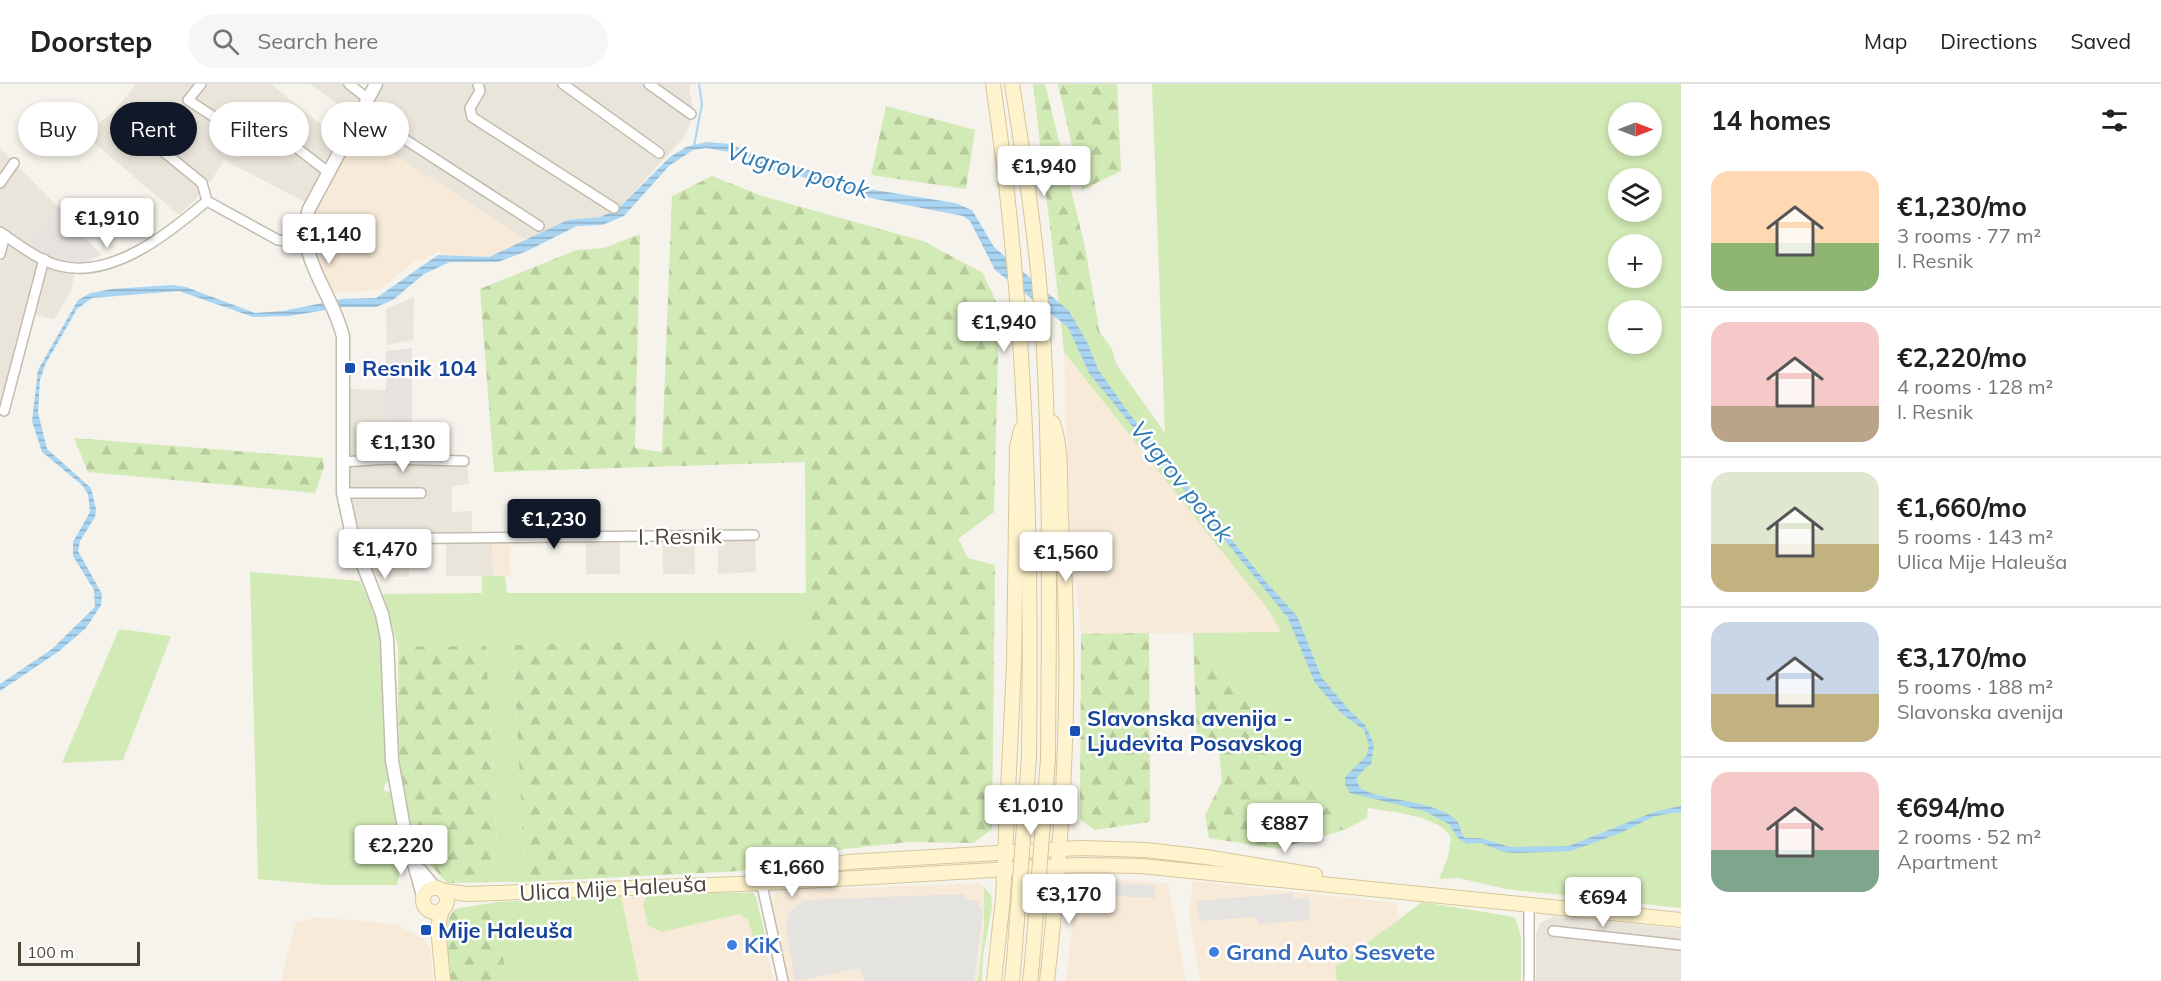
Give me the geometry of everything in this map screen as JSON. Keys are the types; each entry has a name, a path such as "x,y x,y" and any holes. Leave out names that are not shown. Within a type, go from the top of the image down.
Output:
{"main road":[{"path":"993,84 1002,147 1025,414 1031,602 1029,757 1012,981"},
{"path":"1012,84 1036,257 1047,407 1050,586 1048,759 1030,981"},
{"path":"1047,407 1059,447 1065,562 1066,682 1058,867 1047,981"},
{"path":"994,981 1004,870 1014,664 1017,447 1025,414"},
{"name":"Ulica Mije Haleuša","path":"758,881 842,863 1059,849 1146,850 1206,857 1324,876 1357,886"},
{"name":"Ulica Mije Haleuša","path":"432,895 758,881 788,882 1058,867 1141,866 1357,886"},
{"path":"1357,886 1681,920"},
{"name":"Ulica Mije Haleuša","path":"444,908 468,894"},
{"path":"432,895 431,911 444,908"},
{"path":"432,895 447,899 438,927 443,981"},
{"path":"432,895 441,958"}],"street":[{"path":"201,84 188,99 209,113"},
{"path":"349,84 368,99"},
{"path":"366,102 376,84"},
{"path":"478,84 480,91 470,108 472,117 614,208"},
{"path":"562,84 659,153"},
{"path":"649,84 691,114"},
{"path":"409,142 539,226"},
{"path":"169,156 202,183 207,201 278,240 304,243"},
{"path":"307,156 328,172"},
{"path":"337,156 309,209 304,224 304,243 311,263 338,317 344,356 343,493 353,539 382,614 387,639 392,760 410,850 432,895"},
{"path":"0,183 14,163"},
{"path":"0,254 2,233 44,259 62,266 100,267 163,238 207,201"},
{"path":"4,411 44,259"},
{"path":"342,462 387,459 464,461"},
{"path":"343,493 421,493"},
{"name":"I. Resnik","path":"353,539 754,535"},
{"path":"758,881 763,890 783,981"},
{"path":"1529,904 1529,981"},
{"path":"1553,931 1681,945"}],"shaded area":[{"path":"136,84 271,84 293,102 209,102 209,156 309,156 309,115 321,125 321,156 332,156 307,203 224,160 211,181 200,186 198,197 179,215 98,146 98,124 110,114 110,156 197,156 197,102 121,102"},
{"path":"310,84 350,84 363,95 360,102 335,102"},
{"path":"375,84 691,84 689,88 694,113 685,136 624,203 608,217 527,240 396,156 409,156 409,102 367,102"},
{"path":"0,148 58,207 24,250 75,272 71,291 54,319 27,313 0,408 0,263 7,233 0,228"},
{"path":"341,156 396,156 527,240 489,257 441,255 440,250 421,262 418,259 378,290 332,293 309,249 311,216"},
{"path":"58,207 101,255 85,262 61,262 28,245"},
{"path":"414,297 413,340 387,345 386,309"},
{"path":"412,348 412,457 386,457 386,351"},
{"path":"1064,352 1269,611 1281,632 1081,634 1069,509"},
{"path":"347,389 386,390 387,463 467,463 469,484 452,486 452,512 472,511 472,541 492,540 493,576 446,576 446,534 409,535 409,577 371,576 347,497"},
{"path":"718,537 755,538 756,572 718,574"},
{"path":"663,538 695,538 695,574 663,574"},
{"path":"586,539 620,539 620,574 586,574"},
{"path":"492,540 509,540 510,576 493,576"},
{"path":"1098,878 1168,883 1186,981 1066,981 1077,882"},
{"path":"1193,881 1397,903 1397,922 1335,966 1337,981 1200,981 1189,914"},
{"path":"1092,882 1156,885 1155,898 1091,895"},
{"path":"978,883 984,887 985,904 978,981 789,981 771,905 778,891"},
{"path":"1293,893 1294,899 1309,897 1310,920 1260,924 1254,917 1199,921 1197,901"},
{"path":"964,894 966,899 977,901 983,912 974,981 864,981 860,968 795,981 786,925 788,914 804,900"},
{"path":"752,895 774,981 639,981 621,896"},
{"path":"1554,916 1681,929 1681,981 1536,981 1536,935 1540,923"},
{"path":"315,917 395,924 426,940 431,952 433,981 281,981 295,924"}],"green space":[{"path":"1033,84 1045,84 1085,247 1100,334 1072,294 1056,278"},
{"path":"1058,84 1117,84 1121,171 1082,190"},
{"path":"1152,84 1681,84 1681,908 1506,889 1459,878 1439,879 1448,857 1451,838 1437,824 1414,816 1368,808 1367,818 1344,830 1193,633 1281,632 1269,611 1064,352 1056,278 1072,294 1112,349 1116,364 1165,433"},
{"path":"886,106 975,130 966,189 871,175"},
{"path":"712,176 762,196 923,241 983,273 999,308 994,512 958,539 968,558 995,565 992,829 973,843 909,842 844,849 740,871 525,882 513,645 806,638 805,462 494,472 480,289 576,250 604,248 640,234 635,448 662,452 672,196"},
{"path":"74,438 323,458 324,467 315,493 88,472"},
{"path":"250,572 360,581 379,625 383,732 388,782 384,785 384,791 390,792 403,855 397,885 330,885 258,879"},
{"path":"482,576 505,576 507,593 806,593 806,639 513,645 525,882 499,882 486,647 398,647 383,594 482,593"},
{"path":"119,629 171,636 123,760 62,763"},
{"path":"1149,633 1150,822 1094,830 1080,819 1081,634"},
{"path":"1193,633 1344,830 1278,849 1209,838 1205,815 1222,781 1218,740 1197,748"},
{"path":"486,646 499,882 447,883 421,852 405,799 399,748 398,647"},
{"path":"984,887 991,895 992,907 983,956 982,981 978,981 984,927"},
{"path":"753,893 767,942 763,945 755,943 748,920 739,914 661,932 648,925 643,905 648,894"},
{"path":"621,896 639,981 506,981 497,902"},
{"path":"497,902 506,981 450,981 445,934 450,917 455,909"},
{"path":"1422,902 1515,917 1521,937 1521,981 1337,981 1335,967"}],"water":[{"name":"Vugrov potok","path":"706,142 730,144 767,160 809,170 844,185 955,203 972,210 994,247 1069,311 1087,342 1099,371 1131,416 1265,581 1297,616 1322,678 1365,725 1374,744 1371,765 1365,768 1356,779 1360,788 1370,793 1436,809 1457,821 1465,838 1480,838 1510,847 1569,846 1654,812 1681,806 1681,812 1655,816 1620,833 1571,851 1516,853 1504,852 1481,843 1467,844 1458,838 1449,824 1424,811 1350,793 1345,784 1345,777 1367,755 1369,745 1364,730 1342,714 1315,683 1288,618 1089,373 1068,327 995,270 970,221 963,216 845,193 812,179 777,171 730,152 706,148 693,150 669,166 624,216 602,225 577,226 527,251 498,262 450,262 424,274 393,300 376,307 344,307 289,316 253,317 179,291 92,298 77,309 45,365 40,380 38,413 47,449 91,488 96,509 95,517 80,541 78,551 102,594 101,605 86,628 58,652 0,691 0,684 52,649 95,607 94,590 73,556 73,542 90,512 88,494 82,485 42,452 32,421 38,370 78,300 91,293 112,289 172,285 186,287 255,313 283,311 342,299 376,298 438,255 489,257 568,220 600,217 617,210 670,157 686,147"}],"waterway":[{"path":"694,146 702,104 699,84"}],"place":[{"name":"Resnik 104","path":"350,368"},
{"name":"Slavonska avenija - Ljudevita Posavskog","path":"1075,731"},
{"name":"Mije Haleuša","path":"426,930"},
{"name":"KiK","path":"732,945"},
{"name":"Grand Auto Sesvete","path":"1214,952"}]}
